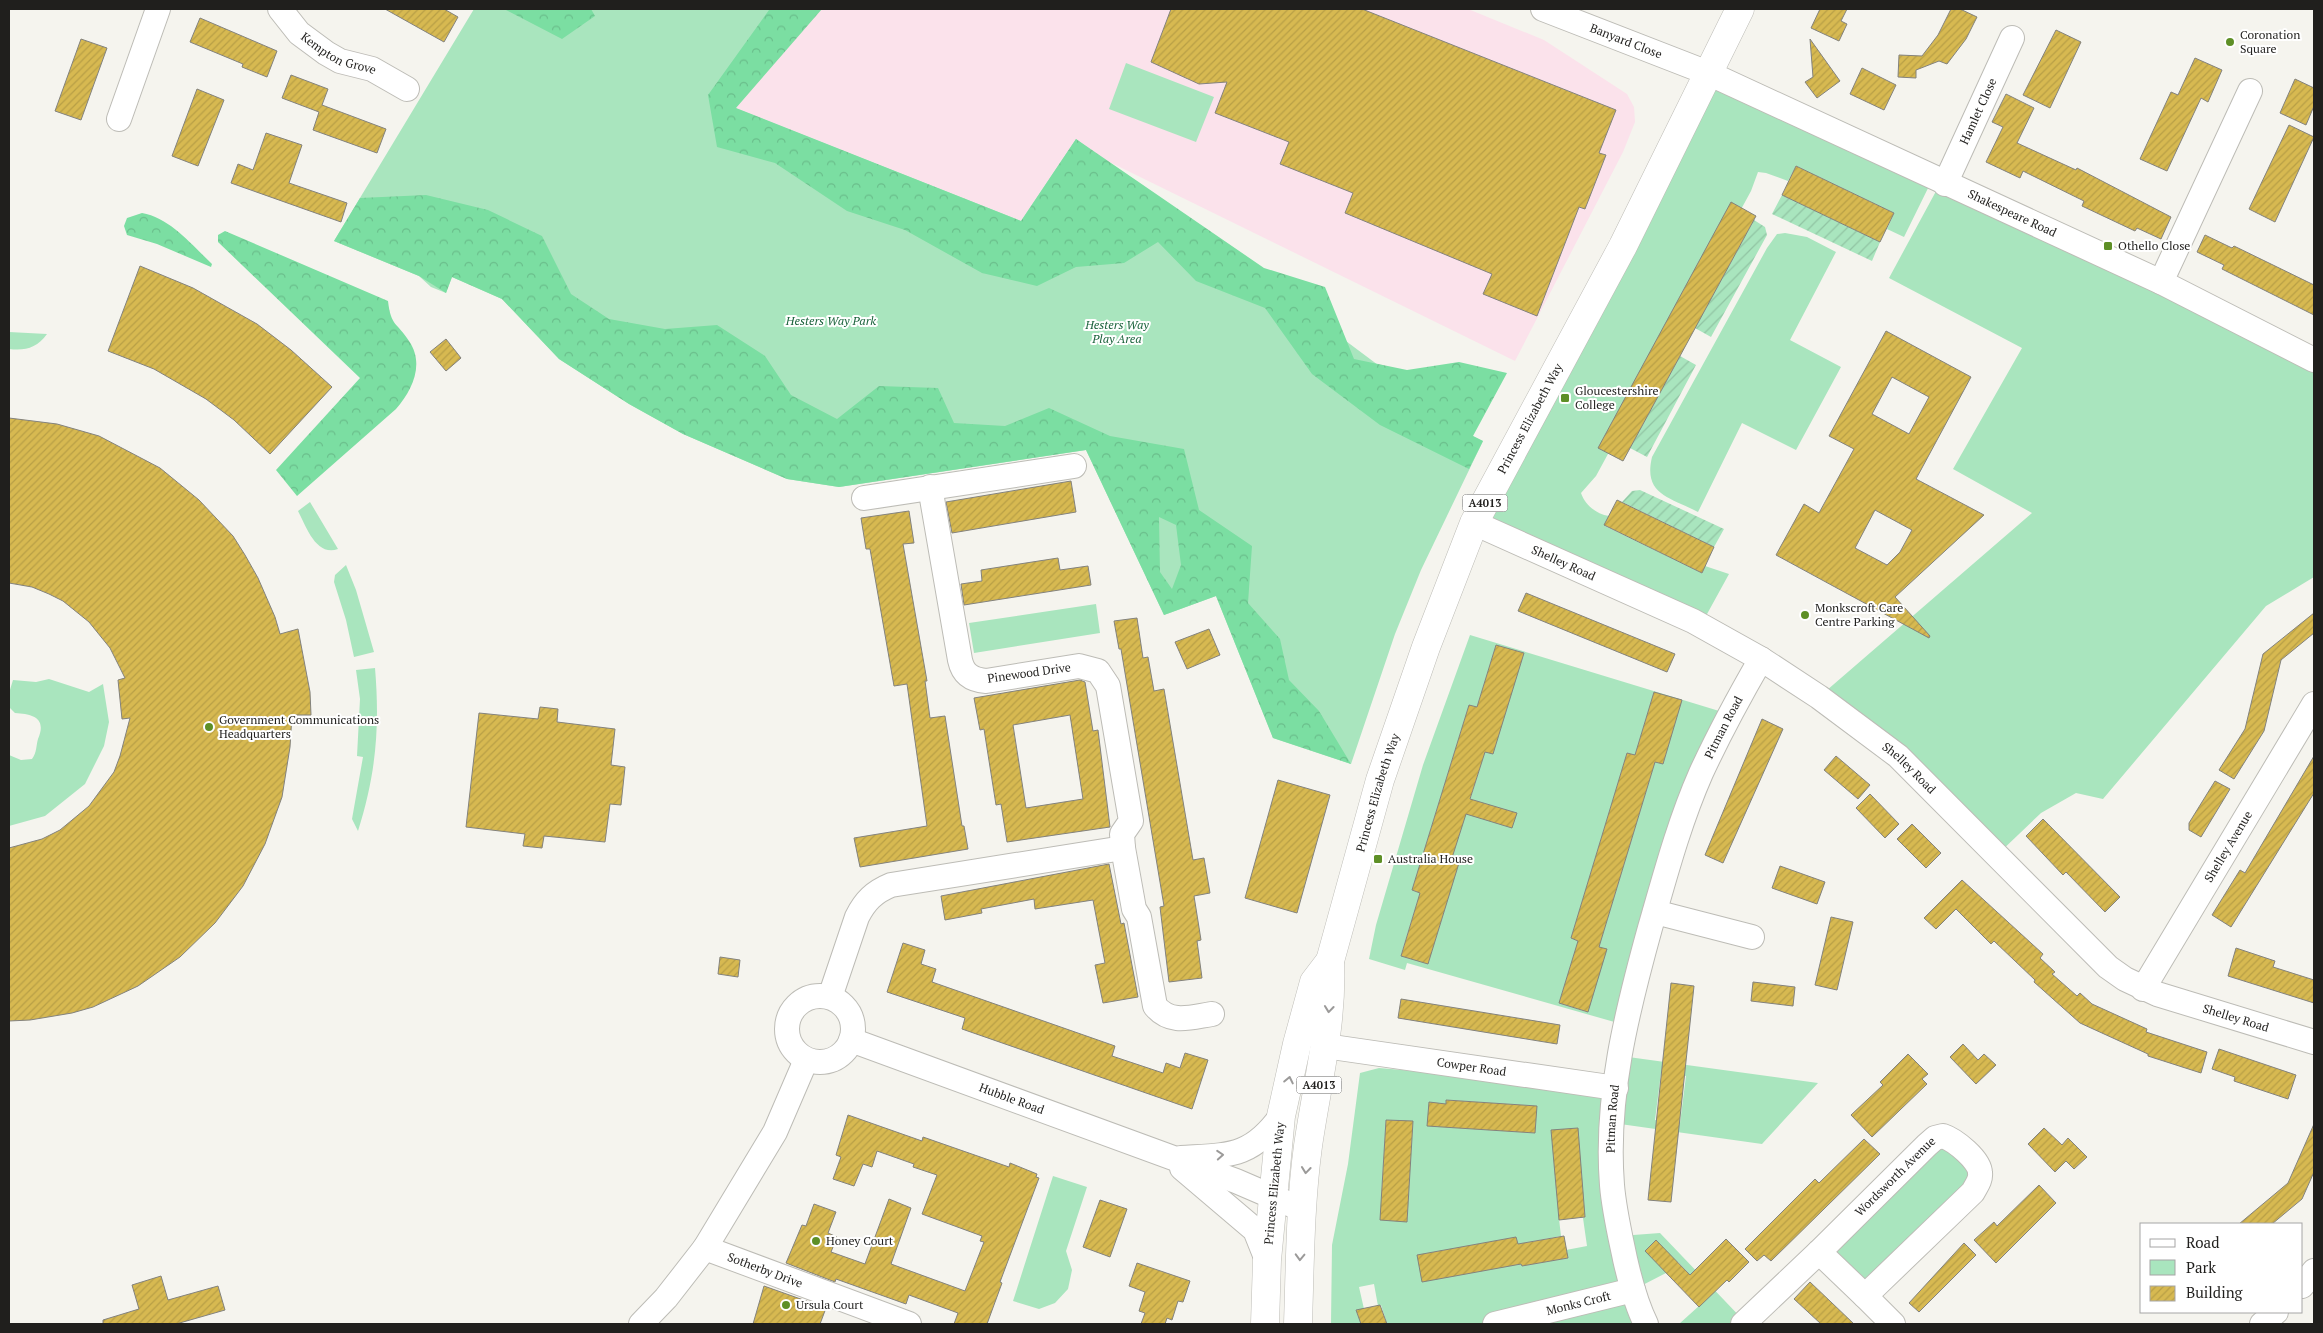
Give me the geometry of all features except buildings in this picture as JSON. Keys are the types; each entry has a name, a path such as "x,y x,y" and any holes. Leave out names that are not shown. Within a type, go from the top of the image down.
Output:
{"main road":[{"name":"Princess Elizabeth Way","path":"1298,1324 1301,1208 1308,1145 1325,1046 1331,985 1330,960 1380,780 1426,647 1474,523 1623,246 1740,9"},
{"name":"Princess Elizabeth Way","path":"1265,1324 1266,1217 1281,1116 1297,1044 1314,982 1330,960"}],"street":[{"path":"119,118 158,9"},
{"name":"Kempton Grove","path":"280,9 299,33 326,53 348,63 372,69 407,90"},
{"name":"Banyard Close","path":"1542,9 1708,73"},
{"name":"Hamlet Close","path":"1945,184 2012,38"},
{"name":"Shakespeare Road","path":"1708,73 1945,184 2161,282 2314,360"},
{"path":"2161,282 2250,91"},
{"path":"864,498 1074,466"},
{"name":"Pinewood Drive","path":"930,488 960,660 964,671 974,679 986,680 1086,666 1098,671 1105,680 1131,821 1122,834 1122,848 1134,909 1139,917 1155,1006 1161,1013 1176,1019 1212,1014"},
{"name":"Shelley Road","path":"1474,523 1693,621 1761,660 1819,697 1898,756 2108,967 2143,988 2314,1042"},
{"name":"Pitman Road","path":"1646,1324 1633,1290 1620,1236 1612,1184 1611,1142 1625,1025 1670,857 1700,775 1729,714 1761,660"},
{"name":"Shelley Avenue","path":"2143,988 2314,704"},
{"path":"830,997 862,906 880,890 891,885 1122,848"},
{"path":"1655,912 1752,937"},
{"path":"810,997 830,997 847,1010 852,1019 853,1030 851,1040 846,1050 838,1058 828,1062 816,1063 806,1060 791,1047 786,1027 788,1017 800,1001 810,997"},
{"name":"Hubble Road","path":"851,1040 1172,1159 1266,1217 1301,1208"},
{"name":"Cowper Road","path":"1325,1046 1616,1088"},
{"path":"641,1324 666,1298 705,1248 775,1132 806,1060"},
{"name":"Hubble Road","path":"1172,1159 1233,1154 1269,1134 1281,1116"},
{"name":"Wordsworth Avenue","path":"1743,1324 1927,1145 1943,1136 1956,1142 1978,1164 1980,1179 1974,1192 1865,1296"},
{"name":"Hubble Road","path":"1172,1159 1266,1217"},
{"name":"Sotherby Drive","path":"705,1248 909,1324"},
{"path":"1819,1252 1893,1324"},
{"path":"2303,1285 2314,1271"},
{"name":"Monks Croft","path":"1495,1324 1633,1290"},
{"path":"2262,1324 2275,1313"}],"shaded area":[{"path":"782,9 1468,9 1544,40 1627,94 1634,107 1635,122 1623,152 1515,361 1077,146 1021,221 735,108"}],"green space":[{"name":"Hesters Way Park","path":"474,9 782,9 735,108 1021,221 1076,139 1473,436 1483,441 1421,570 1395,634 1351,764 1273,738 1216,596 1164,615 1086,450 839,487 787,479 683,434 629,404 559,359 502,299 452,277 446,293 431,287 419,276 334,241"},
{"path":"504,9 591,9 595,16 562,39"},
{"path":"767,9 822,9 736,108 1021,221 1076,139 1264,268 1325,287 1354,359 1407,370 1459,362 1507,373 1473,436 1483,441 1469,469 1380,425 1312,374 1265,308 1196,281 1158,242 1124,263 1076,267 1037,286 982,273 905,230 847,211 775,163 717,147 708,95 769,10"},
{"path":"1126,63 1214,97 1196,142 1109,109"},
{"path":"1708,73 1933,178 1904,237 1887,229 1894,213 1796,166 1788,181 1758,172 1751,191 1596,476 1581,493 1585,501 1592,508 1609,516 1605,526 1702,573 1705,566 1729,574 1701,625 1474,523"},
{"path":"1941,182 2314,360 2314,577 2266,606 2103,799 2076,793 2041,813 1997,855 1819,697 2032,513 1953,469 2022,348 1889,278"},
{"path":"426,195 488,210 542,236 571,294 609,319 665,329 717,325 765,356 791,395 837,419 879,386 938,388 954,423 1005,426 1049,408 1110,436 1184,449 1199,510 1252,546 1248,603 1280,639 1289,680 1319,711 1351,764 1273,738 1216,596 1164,615 1086,450 839,487 787,479 683,434 629,404 559,359 502,299 452,277 446,293 419,276 334,241 360,198","holes":["1159,517 1176,525 1181,565 1172,589 1160,572"]},
{"path":"1782,195 1880,242 1872,261 1772,214"},
{"path":"142,213 162,220 180,233 212,264 211,267 157,244 127,235 124,226 127,218"},
{"path":"1754,220 1765,227 1767,235 1711,337 1695,328"},
{"path":"225,231 388,301 395,324 405,335 414,350 416,368 414,377 402,402 297,496 276,470 360,378 218,242 218,235"},
{"path":"1785,233 1807,237 1836,252 1790,340 1841,367 1796,450 1742,423 1698,512 1669,498 1655,487 1651,480 1650,470 1652,457 1767,248 1777,234"},
{"path":"9,332 47,334 39,343 30,348 15,350 9,349"},
{"path":"1680,356 1696,365 1647,457 1630,448"},
{"path":"1640,490 1724,529 1714,547 1622,502 1632,491"},
{"path":"310,502 338,549 324,549 308,532 298,511"},
{"path":"346,565 356,590 374,652 354,657 346,620 334,582 335,575"},
{"path":"1096,604 1100,633 974,653 969,623"},
{"path":"1470,635 1729,714 1625,1025 1407,963 1405,970 1369,959 1376,925 1423,765","holes":["1496,645 1523,653 1497,713 1449,868 1447,902 1428,964 1401,955 1420,893 1412,890 1469,705 1477,707","1654,692 1681,700 1663,764 1655,762 1599,947 1587,1012 1559,1003 1578,941 1571,938 1627,753 1635,755"]},
{"path":"375,668 377,730 373,770 358,831 352,819 363,757 357,756 360,699 356,670"},
{"path":"49,679 89,692 103,684 109,722 104,746 85,784 45,816 9,826 9,755 21,760 32,759 36,751 41,726 37,718 15,713 9,707 9,693 13,680 36,682"},
{"path":"1621,1056 1818,1083 1762,1144 1613,1123 1620,1236 1660,1233 1746,1323 1679,1324 1710,1296 1678,1262 1666,1273 1633,1290 1646,1324 1387,1324 1381,1305 1378,1306 1374,1284 1359,1287 1364,1309 1356,1310 1361,1324 1331,1324 1332,1245 1348,1164 1360,1073 1379,1068 1616,1088","holes":["1661,1073 1686,1076 1680,1123 1655,1120","1447,1100 1536,1106 1535,1133 1444,1127 1429,1103 1446,1104","1386,1120 1413,1122 1407,1221 1381,1199","1577,1128 1585,1217 1583,1218 1587,1246 1566,1250 1568,1258 1522,1266 1521,1264 1418,1255 1516,1237 1518,1244 1561,1236 1559,1219"]},
{"path":"1935,1138 1981,1172 1865,1296 1819,1252"},
{"path":"1053,1176 1087,1187 1066,1251 1072,1270 1068,1289 1055,1303 1039,1309 1013,1301"}],"place":[{"name":"Coronation Square","path":"2230,42"},
{"name":"Othello Close","path":"2108,246"},
{"name":"Gloucestershire College","path":"1565,398"},
{"name":"Monkscroft Care Centre Parking","path":"1805,615"},
{"name":"Government Communications Headquarters","path":"209,727"},
{"name":"Australia House","path":"1378,859"},
{"name":"Honey Court","path":"816,1241"},
{"name":"Ursula Court","path":"786,1305"}],"park label":[{"name":"Hesters Way Play Area","path":"1117,332"}]}
